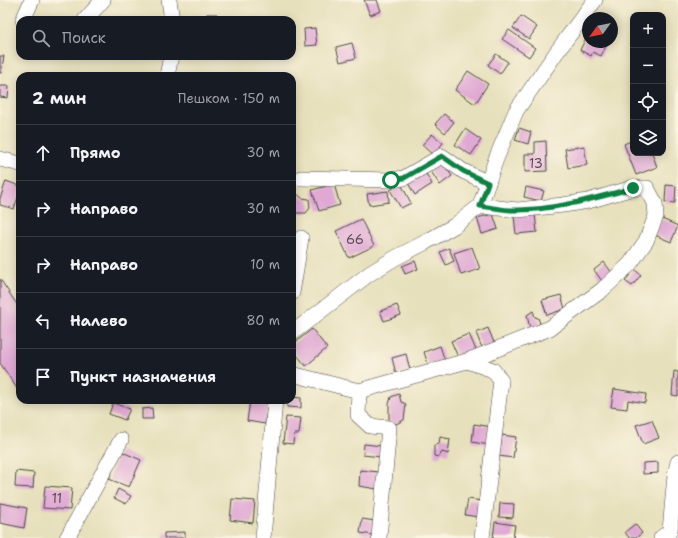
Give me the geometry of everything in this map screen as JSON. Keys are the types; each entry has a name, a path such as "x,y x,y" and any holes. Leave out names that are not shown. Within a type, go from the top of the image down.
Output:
{"street":[{"path":"25,16 32,0"},
{"path":"89,16 103,0"},
{"path":"169,0 171,16"},
{"path":"296,330 369,274 454,226 480,206 516,111 595,0"},
{"path":"168,72 169,60"},
{"path":"301,178 391,180 404,178 442,156 463,171 488,183"},
{"path":"0,159 16,163"},
{"path":"296,375 359,391 467,362 550,328 602,290 630,264 646,241 656,216 655,203 647,188 633,188 588,201 526,210 480,206"},
{"path":"296,269 301,238"},
{"path":"467,362 493,370 501,381 482,538"},
{"path":"359,391 358,415 370,426 388,428 379,538"},
{"path":"263,538 275,404"},
{"path":"67,538 121,440"},
{"path":"668,536 675,475 678,462"}],"building":[{"path":"364,0 377,0 381,11 370,15"},
{"path":"207,14 217,14 217,16 206,16"},
{"path":"521,16 537,27 529,39 513,28"},
{"path":"315,28 317,45 305,46 304,29"},
{"path":"509,30 535,48 529,57 502,39"},
{"path":"352,43 356,58 340,62 336,47"},
{"path":"582,46 582,48 605,48 601,56 593,52 591,56 580,50"},
{"path":"496,54 508,62 500,74 488,65"},
{"path":"0,56 4,56 1,73 0,73"},
{"path":"468,71 488,84 475,104 455,90"},
{"path":"0,86 9,86 8,98 0,97"},
{"path":"444,114 454,122 445,133 435,124"},
{"path":"519,128 531,132 528,144 515,140"},
{"path":"465,129 481,140 471,155 455,145"},
{"path":"432,134 443,143 433,155 422,145"},
{"path":"546,141 547,171 525,172 525,154 535,154 535,142"},
{"path":"630,141 630,156 653,156 657,167 636,175 624,144"},
{"path":"584,146 587,165 568,168 565,149"},
{"path":"442,162 452,176 440,185 430,170"},
{"path":"425,172 432,184 415,195 408,183"},
{"path":"6,181 16,185 16,203 14,209 0,205 0,199"},
{"path":"334,184 340,205 319,211 312,190"},
{"path":"401,184 411,203 401,208 390,190"},
{"path":"666,185 676,186 675,203 665,202"},
{"path":"526,187 544,191 541,201 524,197"},
{"path":"388,191 389,202 369,205 367,194"},
{"path":"297,194 302,198 309,199 310,208 306,213 296,213"},
{"path":"493,214 498,229 482,234 477,218"},
{"path":"535,214 537,232 516,234 514,216"},
{"path":"361,219 374,246 349,258 336,231"},
{"path":"662,219 678,226 671,242 655,235"},
{"path":"472,247 480,269 461,275 454,253"},
{"path":"449,248 454,261 446,265 440,252"},
{"path":"415,261 418,269 405,274 402,266"},
{"path":"604,262 612,273 602,281 594,270"},
{"path":"634,269 641,275 632,286 625,281"},
{"path":"0,279 16,303 16,387 0,363"},
{"path":"561,295 565,309 547,315 542,300"},
{"path":"397,305 401,315 384,321 380,311"},
{"path":"533,311 535,317 538,318 540,323 538,327 530,329 527,315"},
{"path":"488,328 495,345 483,350 476,333"},
{"path":"312,329 327,348 306,366 296,354 296,342"},
{"path":"469,334 476,350 458,357 451,341"},
{"path":"440,346 445,361 429,367 424,352"},
{"path":"406,354 410,370 396,374 392,358"},
{"path":"674,371 678,372 678,396 672,395"},
{"path":"614,389 646,394 645,403 628,400 627,409 611,407"},
{"path":"399,394 401,402 406,404 404,420 396,424 389,421 389,404 391,397"},
{"path":"296,397 301,398 301,408 287,407 287,404 296,404"},
{"path":"113,404 130,409 125,420 109,414"},
{"path":"250,404 268,404 265,424 247,421"},
{"path":"152,408 153,419 142,419 142,409"},
{"path":"286,417 301,418 299,434 294,434 293,444 283,443"},
{"path":"652,420 659,438 643,444 636,425"},
{"path":"474,424 492,427 489,445 472,442"},
{"path":"502,435 516,437 513,458 499,456"},
{"path":"440,437 450,439 448,454 442,452 439,457 434,456 434,445 439,444"},
{"path":"364,444 382,446 381,457 363,455"},
{"path":"120,451 141,460 129,487 109,479"},
{"path":"658,462 658,473 643,474 643,463"},
{"path":"360,470 379,472 377,489 359,486"},
{"path":"16,471 34,473 33,488 15,487"},
{"path":"45,486 72,488 70,510 43,508"},
{"path":"118,489 131,496 126,504 114,498"},
{"path":"232,499 255,501 253,523 230,520"},
{"path":"468,499 482,501 479,517 465,515"},
{"path":"0,503 27,508 24,528 0,523"},
{"path":"500,503 514,504 513,518 499,517"},
{"path":"362,519 375,521 373,535 360,533"},
{"path":"495,522 515,525 513,538 493,538"},
{"path":"635,524 642,533 636,538 629,538 625,532"},
{"path":"185,532 185,538 164,538 164,533"}],"route":[{"path":"391,180 404,178 442,156 463,171 488,183 480,206 518,210 588,201 633,188"}]}
